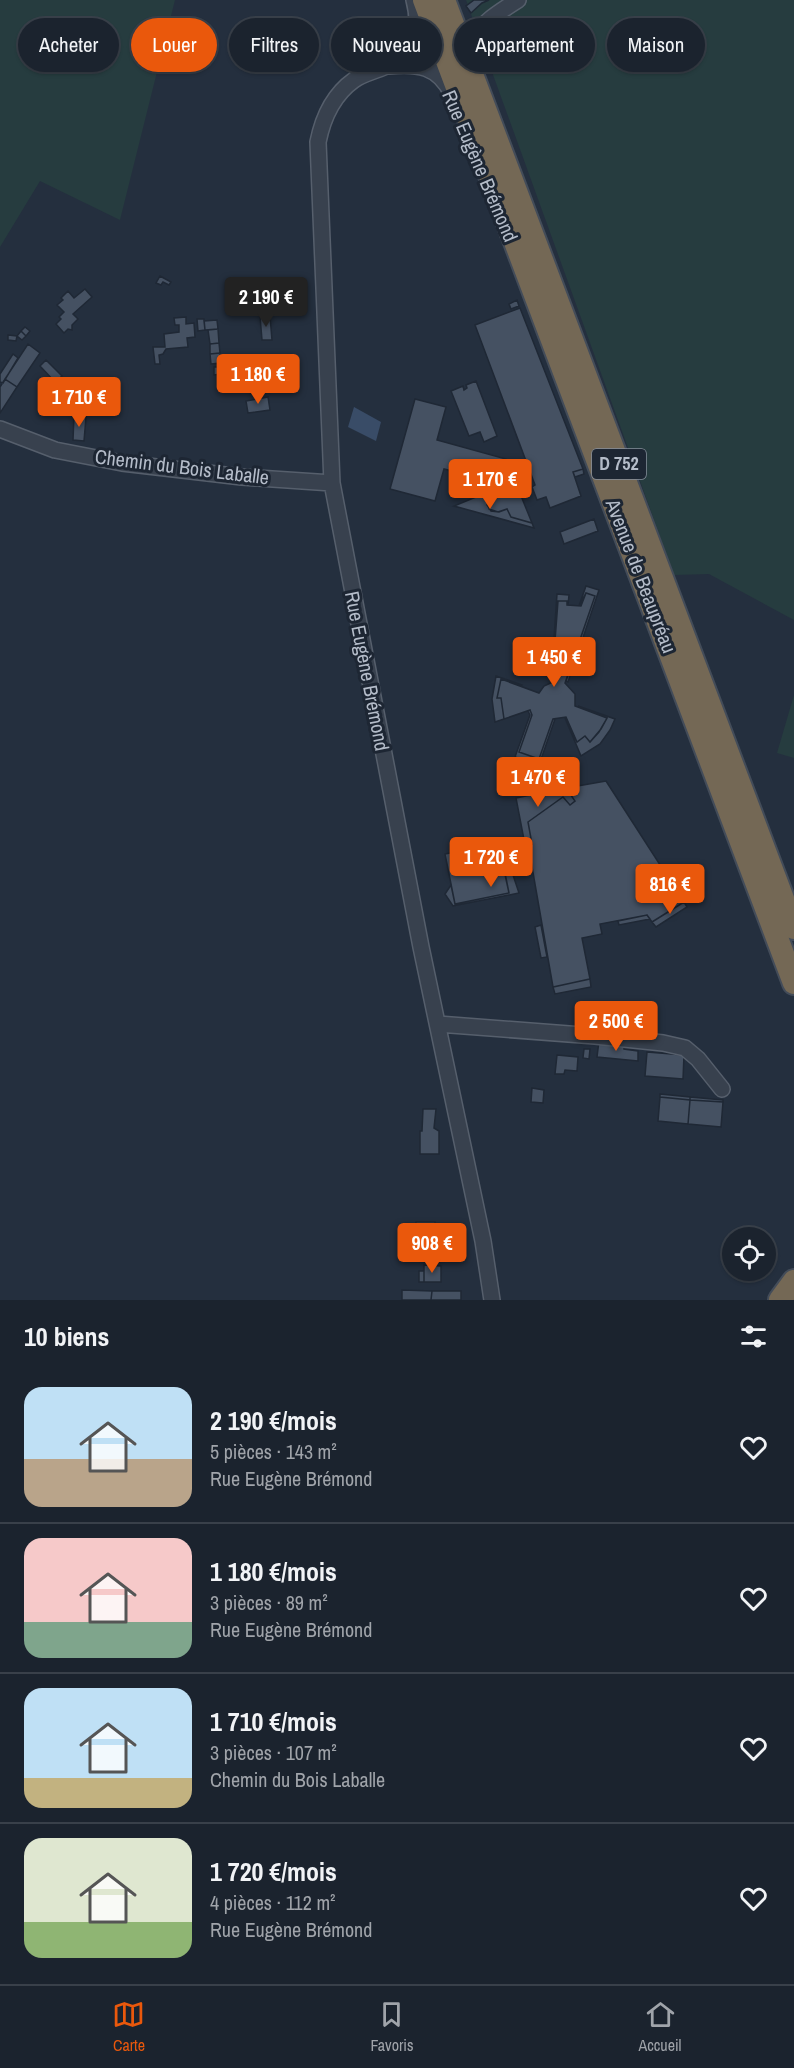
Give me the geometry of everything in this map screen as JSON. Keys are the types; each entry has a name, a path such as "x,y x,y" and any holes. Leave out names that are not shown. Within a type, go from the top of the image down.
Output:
{"highway":[{"name":"Avenue de Beaupréau","path":"424,0 794,983"},
{"name":"Avenue de Beaupréau","path":"444,0 794,927"},
{"path":"780,1300 794,1281"}],"street":[{"name":"Rue Eugène Brémond","path":"414,0 418,18"},
{"path":"518,0 487,22 476,32 472,40 473,53 525,191 532,234"},
{"name":"Rue Eugène Brémond","path":"372,72 355,79 337,96 322,121 318,142 332,483 357,621 483,1241 492,1300"},
{"name":"Rue Eugène Brémond","path":"432,72 441,78 450,91 497,212 527,275"},
{"name":"Chemin du Bois Laballe","path":"0,429 55,450 122,463 242,477 332,483"},
{"path":"438,1024 595,1036 663,1043 685,1048 698,1059 722,1089"}],"green space":[{"path":"0,0 175,0 170,18 131,18 131,72 157,72 120,220 40,181 0,247"},
{"path":"466,0 794,0 794,620 709,574 674,575 492,72 595,72 595,18 473,18"},
{"path":"794,695 794,758 777,753"}],"water":[{"path":"354,407 381,422 376,441 348,427"}],"building":[{"path":"474,0 489,0 471,13 466,6"},
{"path":"160,276 171,282 169,285 163,282 161,285 156,283"},
{"path":"85,289 92,297 73,314 78,319 72,325 72,330 68,329 64,333 56,324 64,312 57,305 68,291 74,298"},
{"path":"517,300 519,306 511,309 509,304"},
{"path":"520,308 583,469 573,472 581,496 550,508 546,497 537,500 532,487 535,485 475,325"},
{"path":"260,316 270,316 272,340 262,340"},
{"path":"186,317 186,324 194,323 195,337 187,338 188,347 166,349 163,354 159,355 160,364 155,364 153,347 165,347 164,334 179,332 179,325 175,325 174,318"},
{"path":"197,319 204,319 205,330 198,331"},
{"path":"217,320 218,329 205,330 204,321"},
{"path":"25,327 30,331 26,336 21,331"},
{"path":"218,329 219,343 210,344 208,330"},
{"path":"21,331 26,336 22,340 17,336"},
{"path":"8,335 17,336 16,341 8,340"},
{"path":"219,343 220,353 210,354 210,344"},
{"path":"28,344 40,353 17,387 5,379"},
{"path":"220,353 221,363 211,364 210,354"},
{"path":"13,354 18,358 3,383 0,382 0,374"},
{"path":"46,360 62,376 55,382 40,366"},
{"path":"214,367 221,367 221,374 214,375"},
{"path":"5,379 17,387 0,413 0,387"},
{"path":"476,381 497,436 484,442 480,432 469,436 451,391 463,386 464,390 467,388 466,385"},
{"path":"66,393 82,395 80,409 65,406"},
{"path":"268,397 270,410 248,413 246,401"},
{"path":"415,399 446,407 437,440 506,459 532,523 511,517 507,509 498,512 489,509 488,500 498,493 493,482 444,469 435,501 390,489"},
{"path":"74,416 86,417 84,441 73,440"},
{"path":"583,469 584,474 575,477 573,472"},
{"path":"515,473 518,480 514,482 511,474"},
{"path":"488,492 490,496 487,505 491,511 499,512 507,509 511,517 532,523 534,528 454,506"},
{"path":"594,519 598,531 564,544 560,532"},
{"path":"586,586 599,590 568,682 566,681 595,596 586,593 579,606"},
{"path":"586,593 595,596 565,683 575,694 575,706 607,718 590,742 585,736 577,742 566,717 553,719 539,759 519,752 532,715 530,710 504,719 501,698 497,698 501,679 539,693 544,686 553,682 562,655 554,654 558,601 567,601 567,605 581,606"},
{"path":"557,594 569,595 568,605 567,601 558,601 553,654"},
{"path":"496,676 522,685 501,679 497,698 501,698 504,719 495,722 492,699"},
{"path":"578,706 615,719 600,744 581,756 565,718 577,742 585,736 590,742 607,718"},
{"path":"530,710 532,715 519,752 539,759 553,719 555,719 539,765 515,757"},
{"path":"606,781 684,902 652,922 647,915 600,924 602,934 582,938 590,979 553,987 528,844 532,844 528,822 563,797 570,805 575,801 566,788"},
{"path":"566,788 575,801 570,805 563,797 528,822 532,844 525,845 516,798"},
{"path":"483,838 492,844 476,848"},
{"path":"499,843 509,893 455,904 445,854"},
{"path":"501,856 513,875 519,893 453,906 445,894 451,885 455,904 509,893"},
{"path":"684,902 687,907 656,927 652,922"},
{"path":"647,915 650,919 619,925 618,921"},
{"path":"541,925 547,957 541,958 535,927"},
{"path":"590,979 591,987 555,994 553,987"},
{"path":"599,1041 624,1043 624,1049 638,1051 638,1061 597,1057"},
{"path":"584,1049 590,1049 589,1059 583,1058"},
{"path":"647,1052 684,1055 683,1079 645,1076"},
{"path":"557,1055 578,1057 577,1071 565,1070 564,1074 555,1074"},
{"path":"532,1088 544,1090 543,1103 531,1102"},
{"path":"660,1094 690,1097 690,1100 660,1097"},
{"path":"660,1097 690,1100 688,1124 658,1121"},
{"path":"690,1097 723,1100 723,1102 690,1100"},
{"path":"690,1100 723,1102 721,1127 688,1124"},
{"path":"423,1109 436,1109 434,1128 439,1131 439,1154 420,1154"},
{"path":"416,1222 435,1222 435,1242 415,1242"},
{"path":"424,1265 441,1266 441,1282 424,1282"},
{"path":"419,1271 424,1271 424,1282 419,1282"},
{"path":"402,1290 432,1291 431,1300 402,1300"},
{"path":"432,1291 461,1291 461,1300 431,1300"}]}
